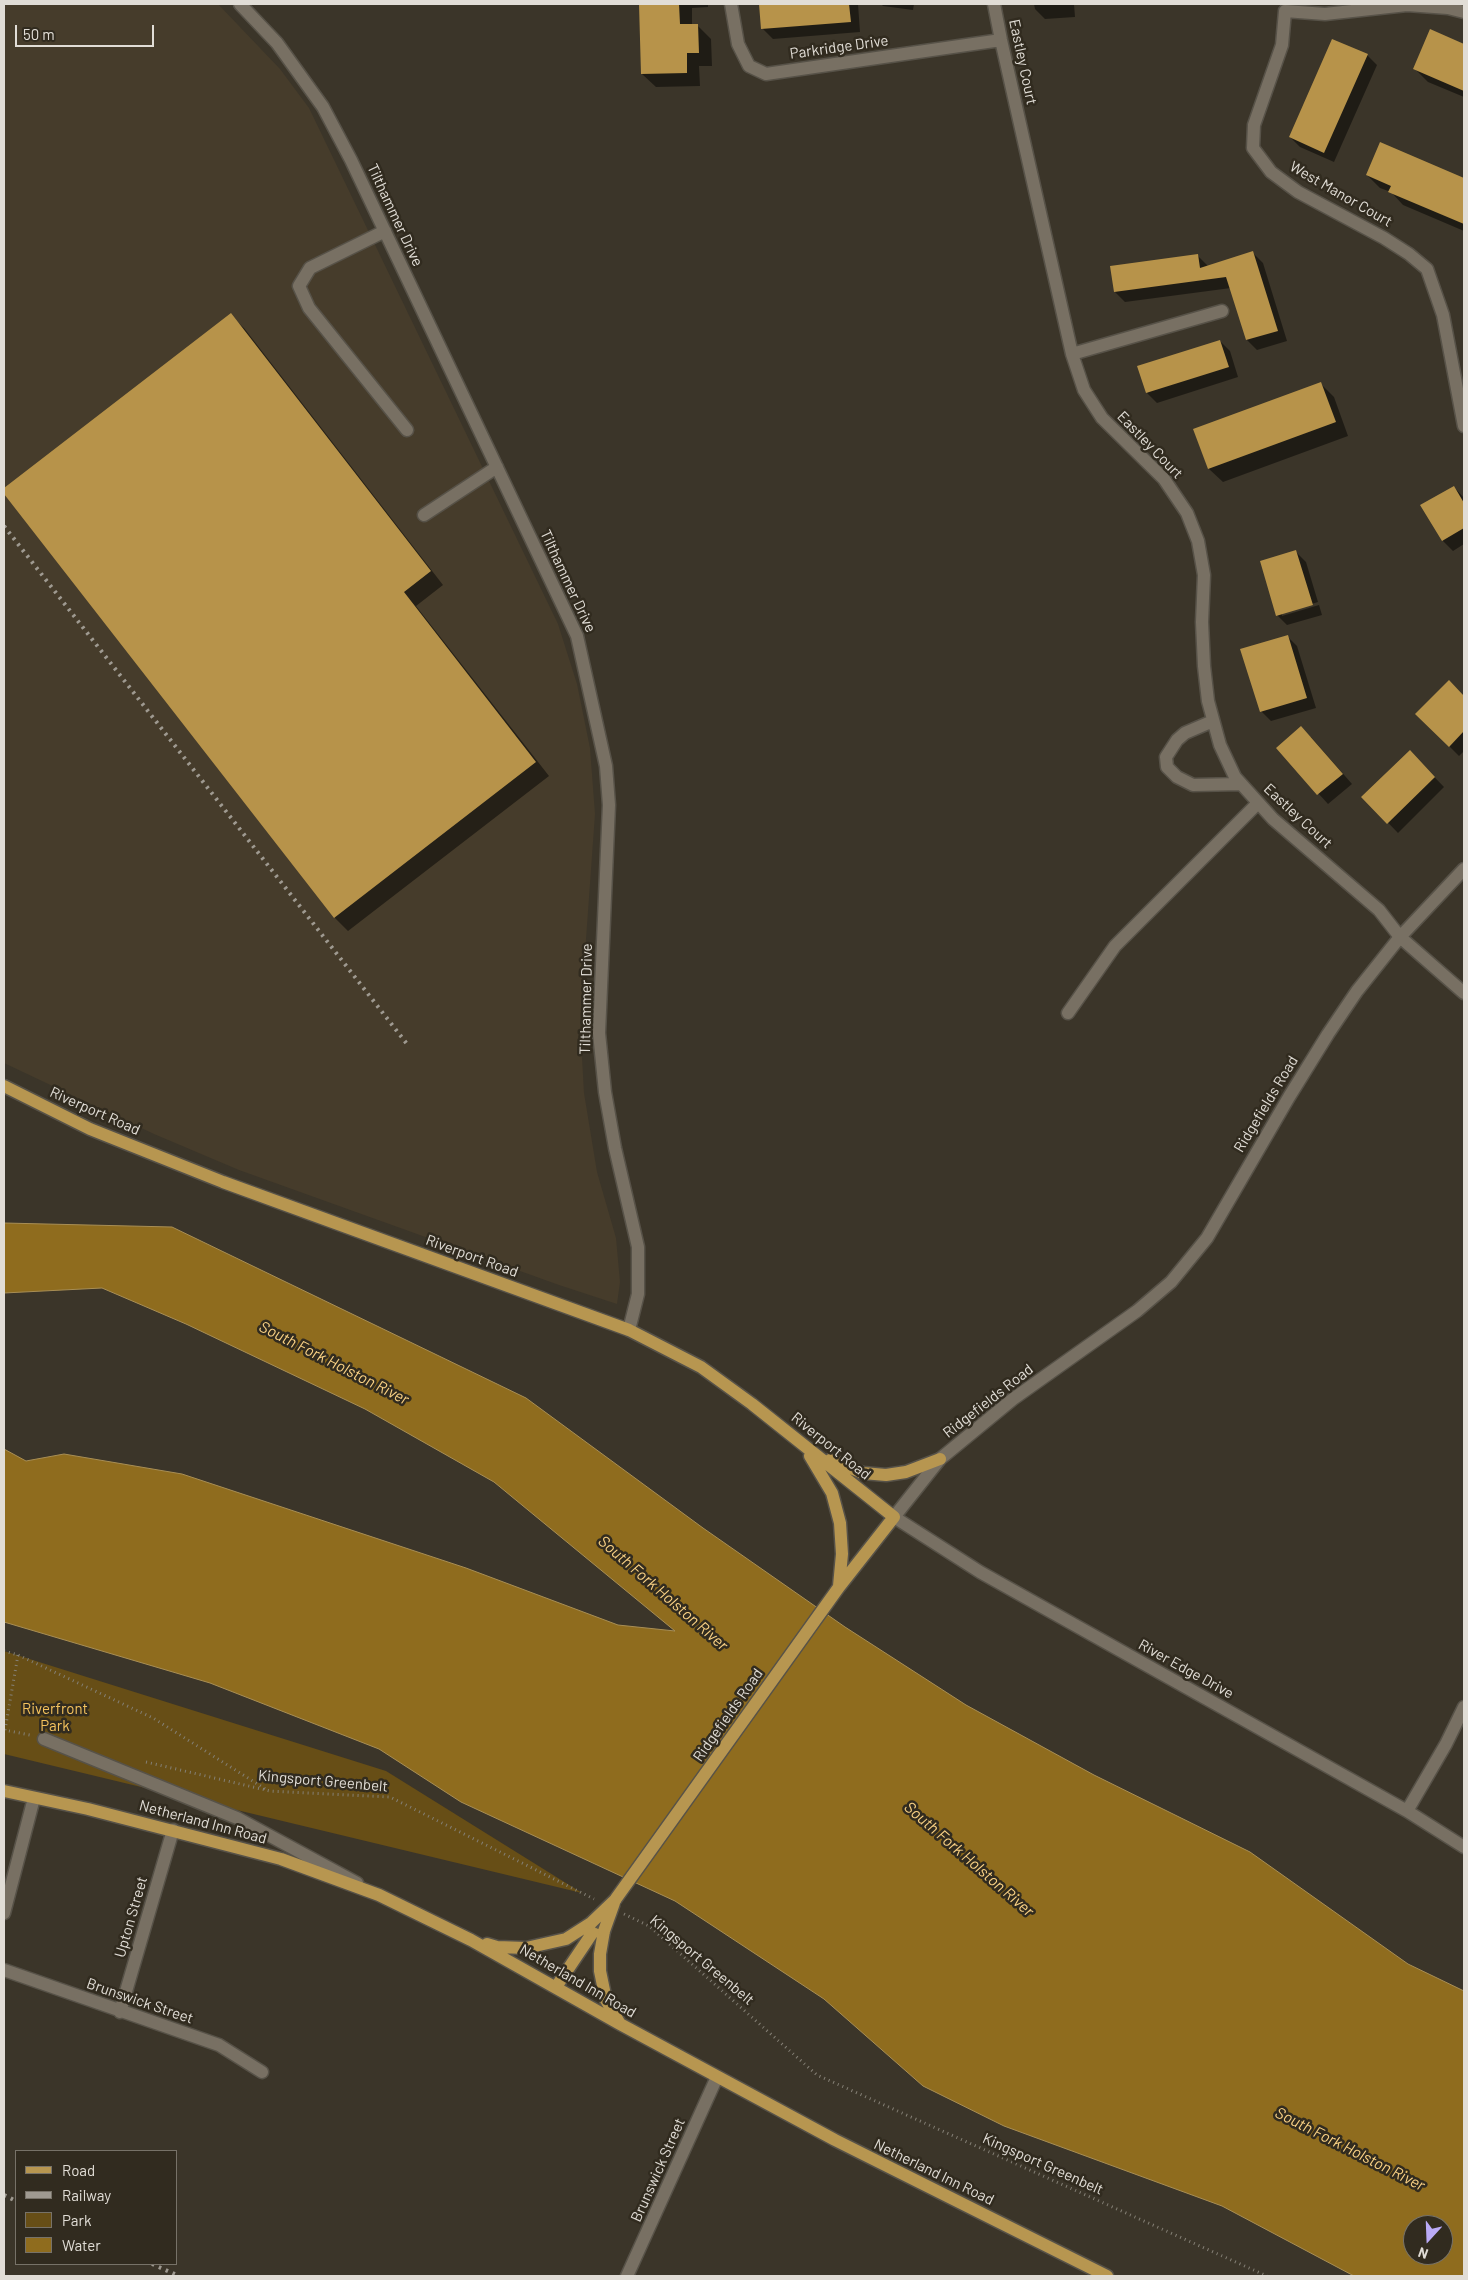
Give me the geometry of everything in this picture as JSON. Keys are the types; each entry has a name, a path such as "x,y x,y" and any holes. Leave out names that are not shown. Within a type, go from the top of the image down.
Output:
{"main road":[{"name":"Riverport Road","path":"4,1086 90,1129 223,1182 629,1330 701,1367 752,1404 894,1517"},
{"path":"802,1444 835,1463 863,1473 886,1475 906,1472 940,1459"},
{"path":"802,1444 820,1470 832,1493 840,1523 842,1554 839,1587"},
{"name":"Ridgefields Road","path":"556,1987 839,1587 894,1517"},
{"name":"Netherland Inn Road","path":"4,1791 173,1830 281,1859 379,1895 471,1940 620,2024 834,2140 1107,2276"},
{"path":"471,1940 497,1947 526,1948 566,1939 598,1927 600,1971 606,2000 620,2024"}],"street":[{"name":"Tilthammer Drive","path":"240,4 277,43 323,107 351,160 577,636 606,766 609,805 599,1033 611,1130 638,1246 638,1294 629,1330"},
{"name":"Parkridge Drive","path":"731,4 738,44 749,66 766,74 1001,40"},
{"name":"Eastley Court","path":"994,4 1072,354 1084,390 1102,418 1164,479 1187,513 1198,541 1204,575 1202,622 1208,701 1220,745 1235,777 1273,819 1378,910 1400,937 1464,993"},
{"name":"West Manor Court","path":"1464,12 1448,8 1406,5 1325,14 1284,7 1282,45 1254,126 1253,148 1271,172 1298,192 1384,238 1409,254 1427,269 1442,314 1464,426"},
{"path":"385,231 310,268 299,286 309,308 407,430"},
{"path":"1072,354 1222,311"},
{"path":"424,516 497,467"},
{"path":"1213,721 1185,733 1177,740 1166,757 1167,767 1177,777 1193,785 1241,784"},
{"path":"1068,1013 1115,946 1258,803"},
{"name":"Ridgefields Road","path":"894,1517 940,1459 1013,1399 1137,1311 1177,1275 1202,1244 1221,1215 1328,1034 1358,991 1400,937 1464,869"},
{"name":"River Edge Drive","path":"894,1517 980,1572 1407,1811 1464,1847"},
{"path":"1407,1811 1446,1744 1464,1707"},
{"path":"44,1739 237,1818 379,1895"},
{"path":"4,1913 34,1798"},
{"name":"Upton Street","path":"120,2012 173,1830"},
{"name":"Brunswick Street","path":"4,1970 219,2045 262,2072"},
{"name":"Brunswick Street","path":"627,2276 718,2077"}],"path":[{"path":"4,1651 18,1655 152,1718 270,1791"},
{"path":"18,1655 4,1730 44,1739"},
{"name":"Kingsport Greenbelt","path":"138,1761 270,1791 390,1796 599,1901"},
{"name":"Kingsport Greenbelt","path":"615,1905 649,1926 817,2075 1267,2276"}],"shaded area":[{"path":"4,4 218,4 280,69 309,108 558,624 577,684 590,748 595,814 580,1023 584,1093 597,1172 616,1238 620,1282 617,1304 239,1170 154,1134 4,1063"}],"green space":[{"name":"Riverfront Park","path":"4,1651 386,1771 582,1893 4,1754"}],"water":[{"name":"South Fork Holston River","path":"4,1223 172,1227 526,1398 703,1528 845,1627 966,1705 1094,1775 1250,1852 1408,1964 1464,1991 1464,2276 1354,2276 1222,2206 1004,2126 923,2086 824,1999 675,1901 461,1802 379,1749 210,1683 4,1622 4,1449 26,1461 64,1454 182,1474 466,1568 618,1625 675,1631 494,1482 365,1409 186,1324 102,1288 4,1293"}],"building":[{"path":"639,4 679,4 680,24 698,24 699,53 687,53 687,73 641,74"},
{"path":"759,4 849,4 851,22 761,29"},
{"path":"1430,29 1464,44 1464,91 1413,69"},
{"path":"1332,39 1368,54 1324,153 1289,137"},
{"path":"1380,142 1464,178 1464,224 1388,192 1391,186 1366,175"},
{"path":"1253,251 1278,331 1246,340 1226,277 1114,292 1110,266 1198,254 1200,268"},
{"path":"231,313 431,571 404,592 536,762 334,918 4,494 4,488"},
{"path":"1220,340 1229,367 1146,393 1137,366"},
{"path":"1321,382 1336,422 1208,469 1193,429"},
{"path":"1454,486 1464,503 1464,528 1442,541 1420,505"},
{"path":"1296,550 1313,605 1276,616 1260,561"},
{"path":"1288,635 1307,698 1260,712 1240,649"},
{"path":"1449,680 1464,696 1464,731 1449,747 1415,714"},
{"path":"1301,726 1343,774 1317,795 1276,748"},
{"path":"1410,750 1435,777 1387,824 1361,797"}],"railway":[{"path":"4,526 407,1044"},
{"path":"4,2195 15,2200"},
{"path":"154,2265 179,2276"}]}
